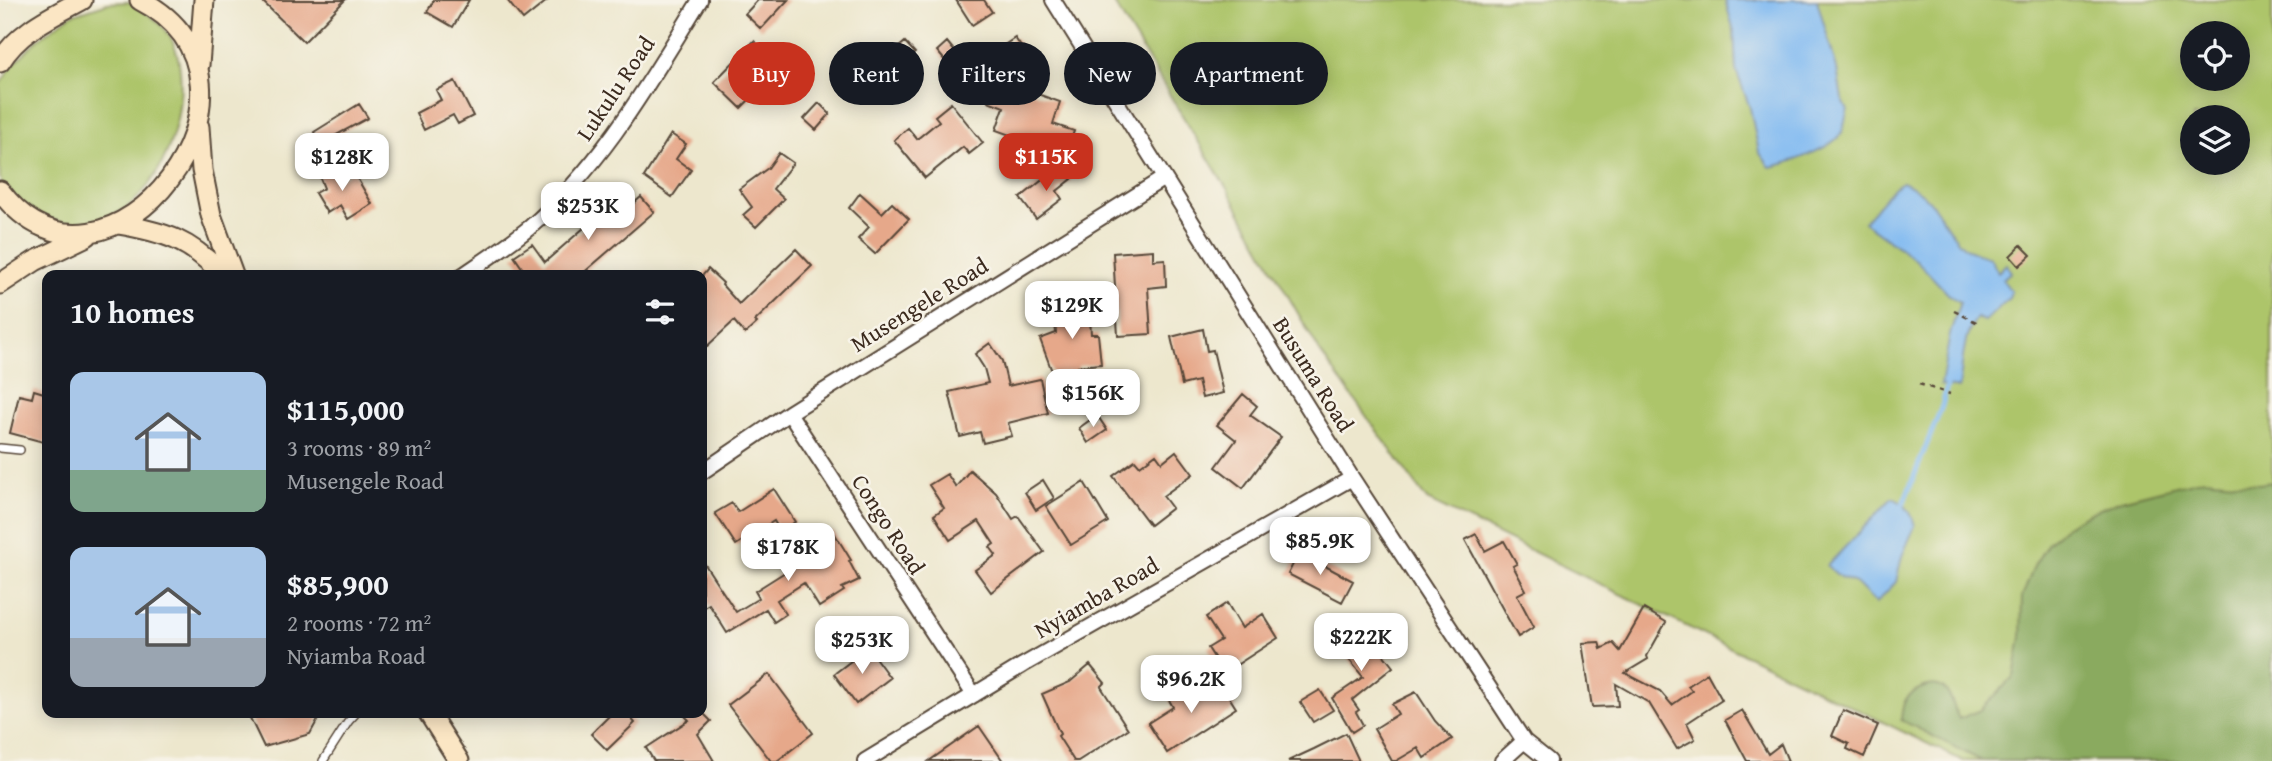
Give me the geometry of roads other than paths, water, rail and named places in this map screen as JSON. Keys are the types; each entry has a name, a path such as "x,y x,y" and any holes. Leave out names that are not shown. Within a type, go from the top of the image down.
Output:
{"main road":[{"path":"0,39 33,26 82,0"},
{"path":"140,0 174,22 187,40 198,66"},
{"path":"204,0 198,66 198,122 202,170 211,215 231,270"},
{"path":"0,62 33,26"},
{"path":"0,284 35,261 118,224 159,194 179,167 198,122"},
{"path":"0,191 25,217 41,227 63,233 95,233"},
{"path":"118,224 149,229 188,244 218,270"},
{"path":"432,718 459,761"}],"street":[{"name":"Lukulu Road","path":"470,270 529,227 589,167 634,106 699,0"},
{"name":"Busuma Road","path":"1053,0 1352,478 1524,741 1549,761"},
{"name":"Musengele Road","path":"707,469 789,413 1164,178"},
{"name":"Congo Road","path":"789,413 974,695"},
{"name":"Nyiamba Road","path":"865,761 1023,665 1352,478"},
{"path":"1502,761 1524,741"}],"lane":[{"path":"0,448 20,450"},
{"path":"323,761 352,718"}],"water":[{"path":"1725,0 1817,0 1837,69 1842,99 1848,110 1842,132 1830,144 1798,159 1770,167 1759,152 1750,108 1736,70 1734,31"},
{"path":"1903,182 1925,196 1964,247 1990,258 1998,272 2006,264 2011,272 2002,279 2011,291 2009,298 1985,321 1977,318 1968,333 1959,388 1941,385 1950,334 1960,302 1950,296 1916,260 1864,222 1893,188"},
{"path":"1892,498 1907,509 1915,526 1902,556 1896,582 1876,603 1856,583 1840,577 1827,566"}],"waterway":[{"path":"1899,510 1942,406 1948,382"}]}
